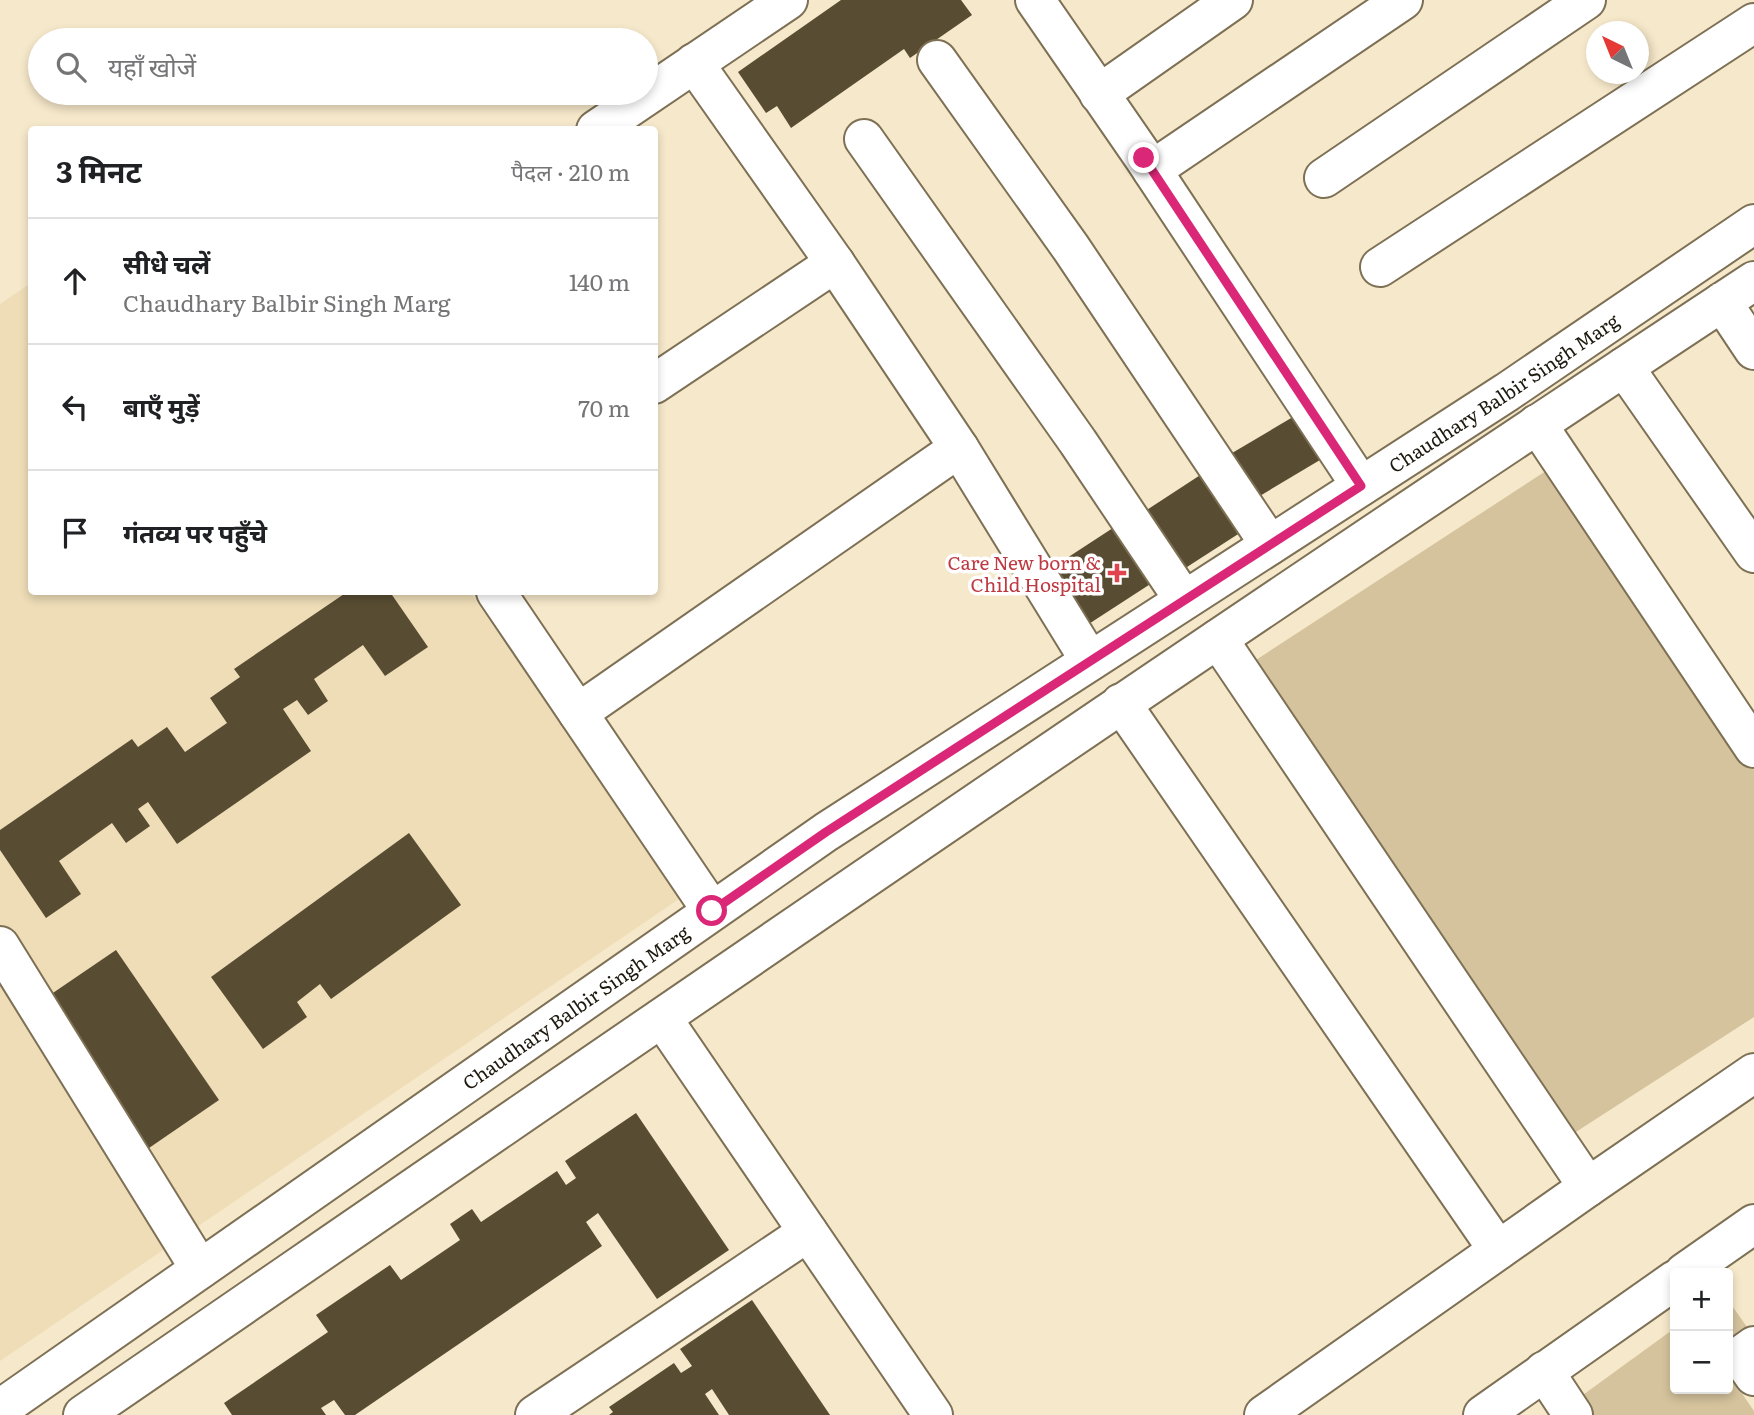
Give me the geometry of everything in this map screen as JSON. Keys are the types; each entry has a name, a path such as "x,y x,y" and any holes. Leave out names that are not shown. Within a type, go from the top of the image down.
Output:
{"street":[{"path":"658,88 788,0"},
{"path":"1035,0 1152,170 1361,486"},
{"path":"1099,94 1233,0"},
{"path":"1152,170 1403,0"},
{"path":"1324,178 1586,0"},
{"path":"1380,267 1754,23"},
{"path":"937,60 1071,248 1270,545"},
{"path":"694,63 835,264 959,448 1090,661"},
{"path":"602,126 633,105"},
{"path":"864,139 1070,430 1184,600"},
{"name":"Chaudhary Balbir Singh Marg","path":"0,1409 826,832 1507,392 1754,224"},
{"path":"658,381 835,264"},
{"path":"83,1415 1121,703 1754,281"},
{"path":"1722,302 1754,351"},
{"path":"1624,367 1754,553"},
{"path":"1537,424 1754,748"},
{"path":"578,713 959,448"},
{"path":"498,595 712,911"},
{"path":"1218,639 1588,1186"},
{"path":"1121,703 1498,1250"},
{"path":"0,946 200,1269"},
{"path":"662,1018 933,1415"},
{"path":"1268,1414 1588,1186 1754,1073"},
{"path":"1692,1268 1754,1224"},
{"path":"535,1415 808,1232"},
{"path":"1483,1415 1670,1283"},
{"path":"1544,1371 1573,1415"}],"shaded area":[{"path":"28,285 28,595 472,595 679,899 0,1361 0,304"},
{"path":"1552,467 1754,770 1754,1017 1548,1150 1233,675"},
{"path":"1733,1307 1754,1337 1733,1364"},
{"path":"1670,1332 1670,1394 1733,1394 1733,1380 1754,1415 1586,1415 1576,1400"}],"building":[{"path":"841,0 961,0 972,15 910,58 904,49 791,128 777,106 766,113 738,72"},
{"path":"1298,414 1325,457 1253,500 1227,456"},
{"path":"1208,470 1246,529 1173,576 1136,517"},
{"path":"1119,524 1155,581 1081,629 1044,573"},
{"path":"343,595 392,595 428,647 385,676 363,645 314,679 328,701 308,715 297,700 283,709 311,751 177,844 148,802 138,809 150,826 126,843 112,823 59,861 81,894 46,918 0,850 0,830 132,739 138,747 167,727 185,752 227,723 210,698 240,677 234,669"},
{"path":"409,833 461,905 331,999 320,984 297,1002 307,1017 263,1049 211,977"},
{"path":"116,950 219,1100 149,1148 47,997"},
{"path":"636,1113 729,1250 657,1299 598,1213 586,1222 602,1246 355,1415 345,1415 334,1400 321,1408 326,1415 232,1415 224,1403 328,1332 316,1315 390,1265 401,1280 460,1240 450,1224 472,1209 481,1222 557,1171 566,1185 576,1178 565,1161"},
{"path":"752,1300 830,1415 729,1415 712,1389 705,1394 719,1415 609,1415 613,1412 609,1407 674,1363 681,1373 692,1366 680,1349"}],"place":[{"name":"Care New born & Child Hospital","path":"1117,573"}],"route":[{"path":"712,911 826,832 1361,486 1144,158"}]}
